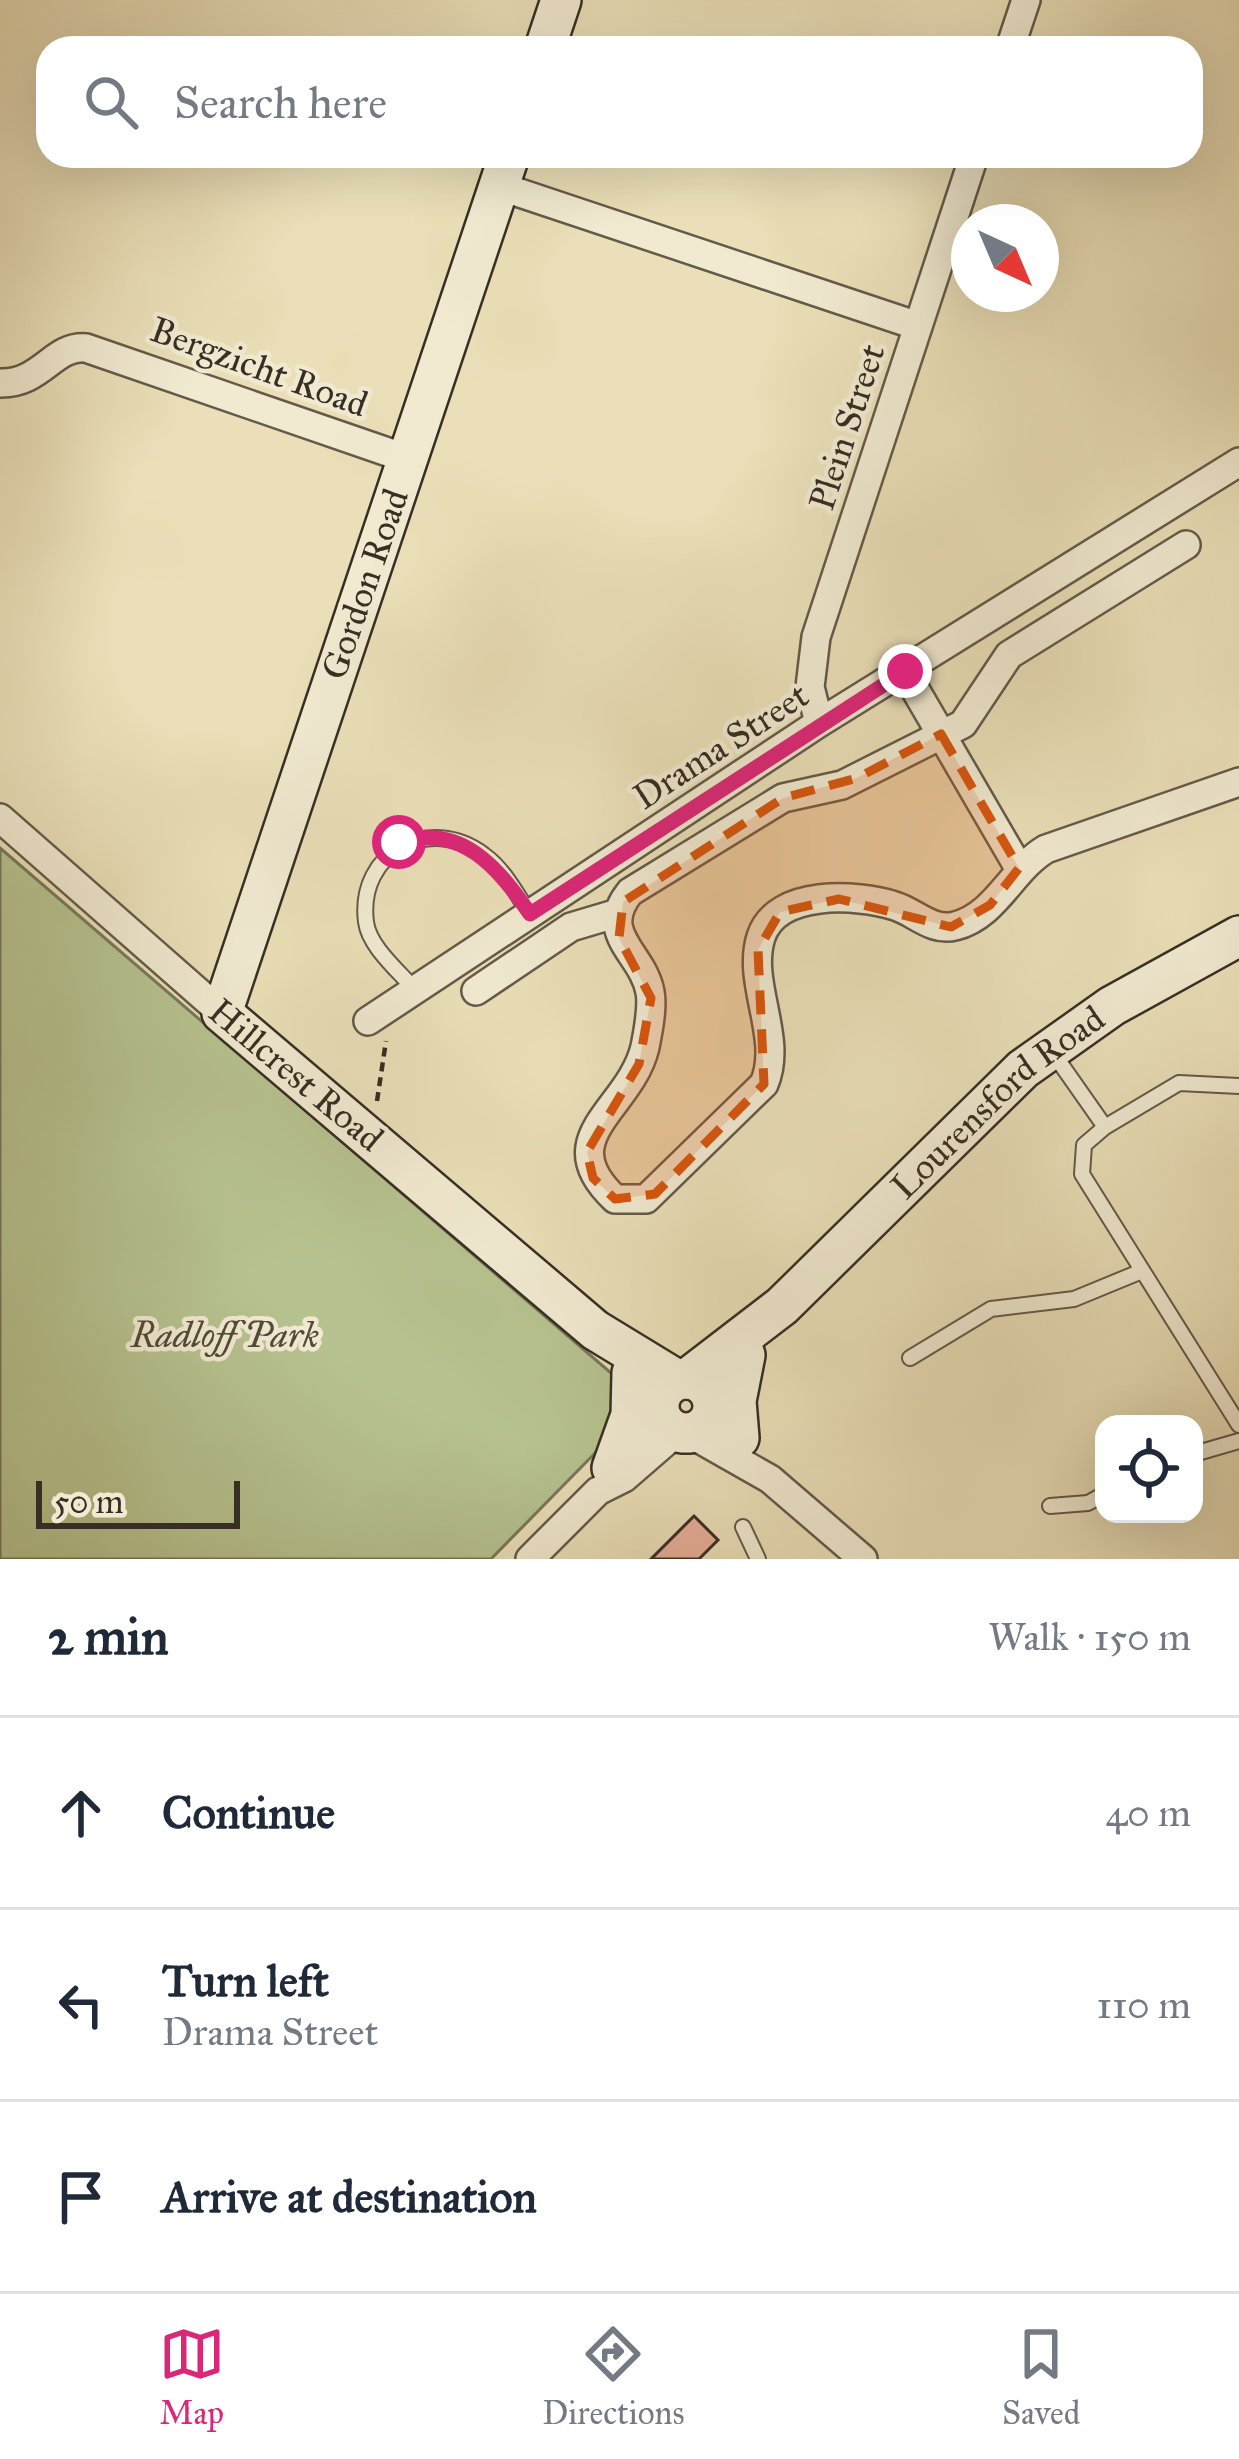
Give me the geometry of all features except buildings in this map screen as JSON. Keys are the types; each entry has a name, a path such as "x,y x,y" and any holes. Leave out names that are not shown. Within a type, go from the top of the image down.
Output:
{"street":[{"path":"549,36 561,0"},
{"path":"1014,36 1026,0"},
{"name":"Plein Street","path":"820,723 810,687 816,637 970,168"},
{"path":"504,171 918,326"},
{"name":"Gordon Road","path":"222,1013 504,171"},
{"name":"Bergzicht Road","path":"0,383 32,378 69,348 86,348 407,458"},
{"name":"Drama Street","path":"392,1006 820,723 1239,461"},
{"path":"476,991 571,927 618,913 640,885 772,804 842,785 974,715 1001,664 1018,648 1186,545"},
{"path":"905,671 1019,868"},
{"path":"618,913 619,938 646,977 651,1005 639,1064 590,1143 587,1162 593,1178 615,1199 635,1202 656,1194 764,1084 770,1060 758,950 770,921 792,907 829,898 896,906 932,925 951,927 991,904 1019,868 1063,843 1239,782"},
{"name":"Hillcrest Road","path":"0,818 860,1558"},
{"name":"Lourensford Road","path":"530,1559 605,1480 624,1478 678,1401 1050,1048 1239,936"},
{"name":"Lourensford Road","path":"678,1401 745,1354 782,1306"},
{"path":"739,1438 736,1400 745,1354"},
{"path":"605,1480 631,1415 678,1401"},
{"name":"Hillcrest Road","path":"678,1401 739,1438 770,1479"}],"lane":[{"path":"392,1006 366,922 370,888 384,859 399,842 420,836 483,854 530,914"},
{"path":"1050,1048 1105,1127"},
{"path":"1239,1086 1179,1083 1084,1145 1082,1174 1239,1425"},
{"path":"910,1358 991,1309 1074,1299 1142,1270"},
{"path":"1203,1452 1239,1442"},
{"path":"1050,1506 1095,1499"},
{"path":"742,1527 758,1559"}],"path":[{"path":"373,1141 392,1006"}],"highlighted area":[{"path":"941,734 1019,868 990,905 951,927 839,899 780,912 758,950 764,1084 655,1194 615,1199 593,1178 587,1152 639,1064 651,998 619,938 623,902 783,798 857,778"}],"green space":[{"name":"Radloff Park","path":"0,848 618,1379 623,1391 603,1445 491,1559 0,1559"}],"route":[{"path":"399,842 420,836 448,840 483,854 530,914 905,671"}]}
